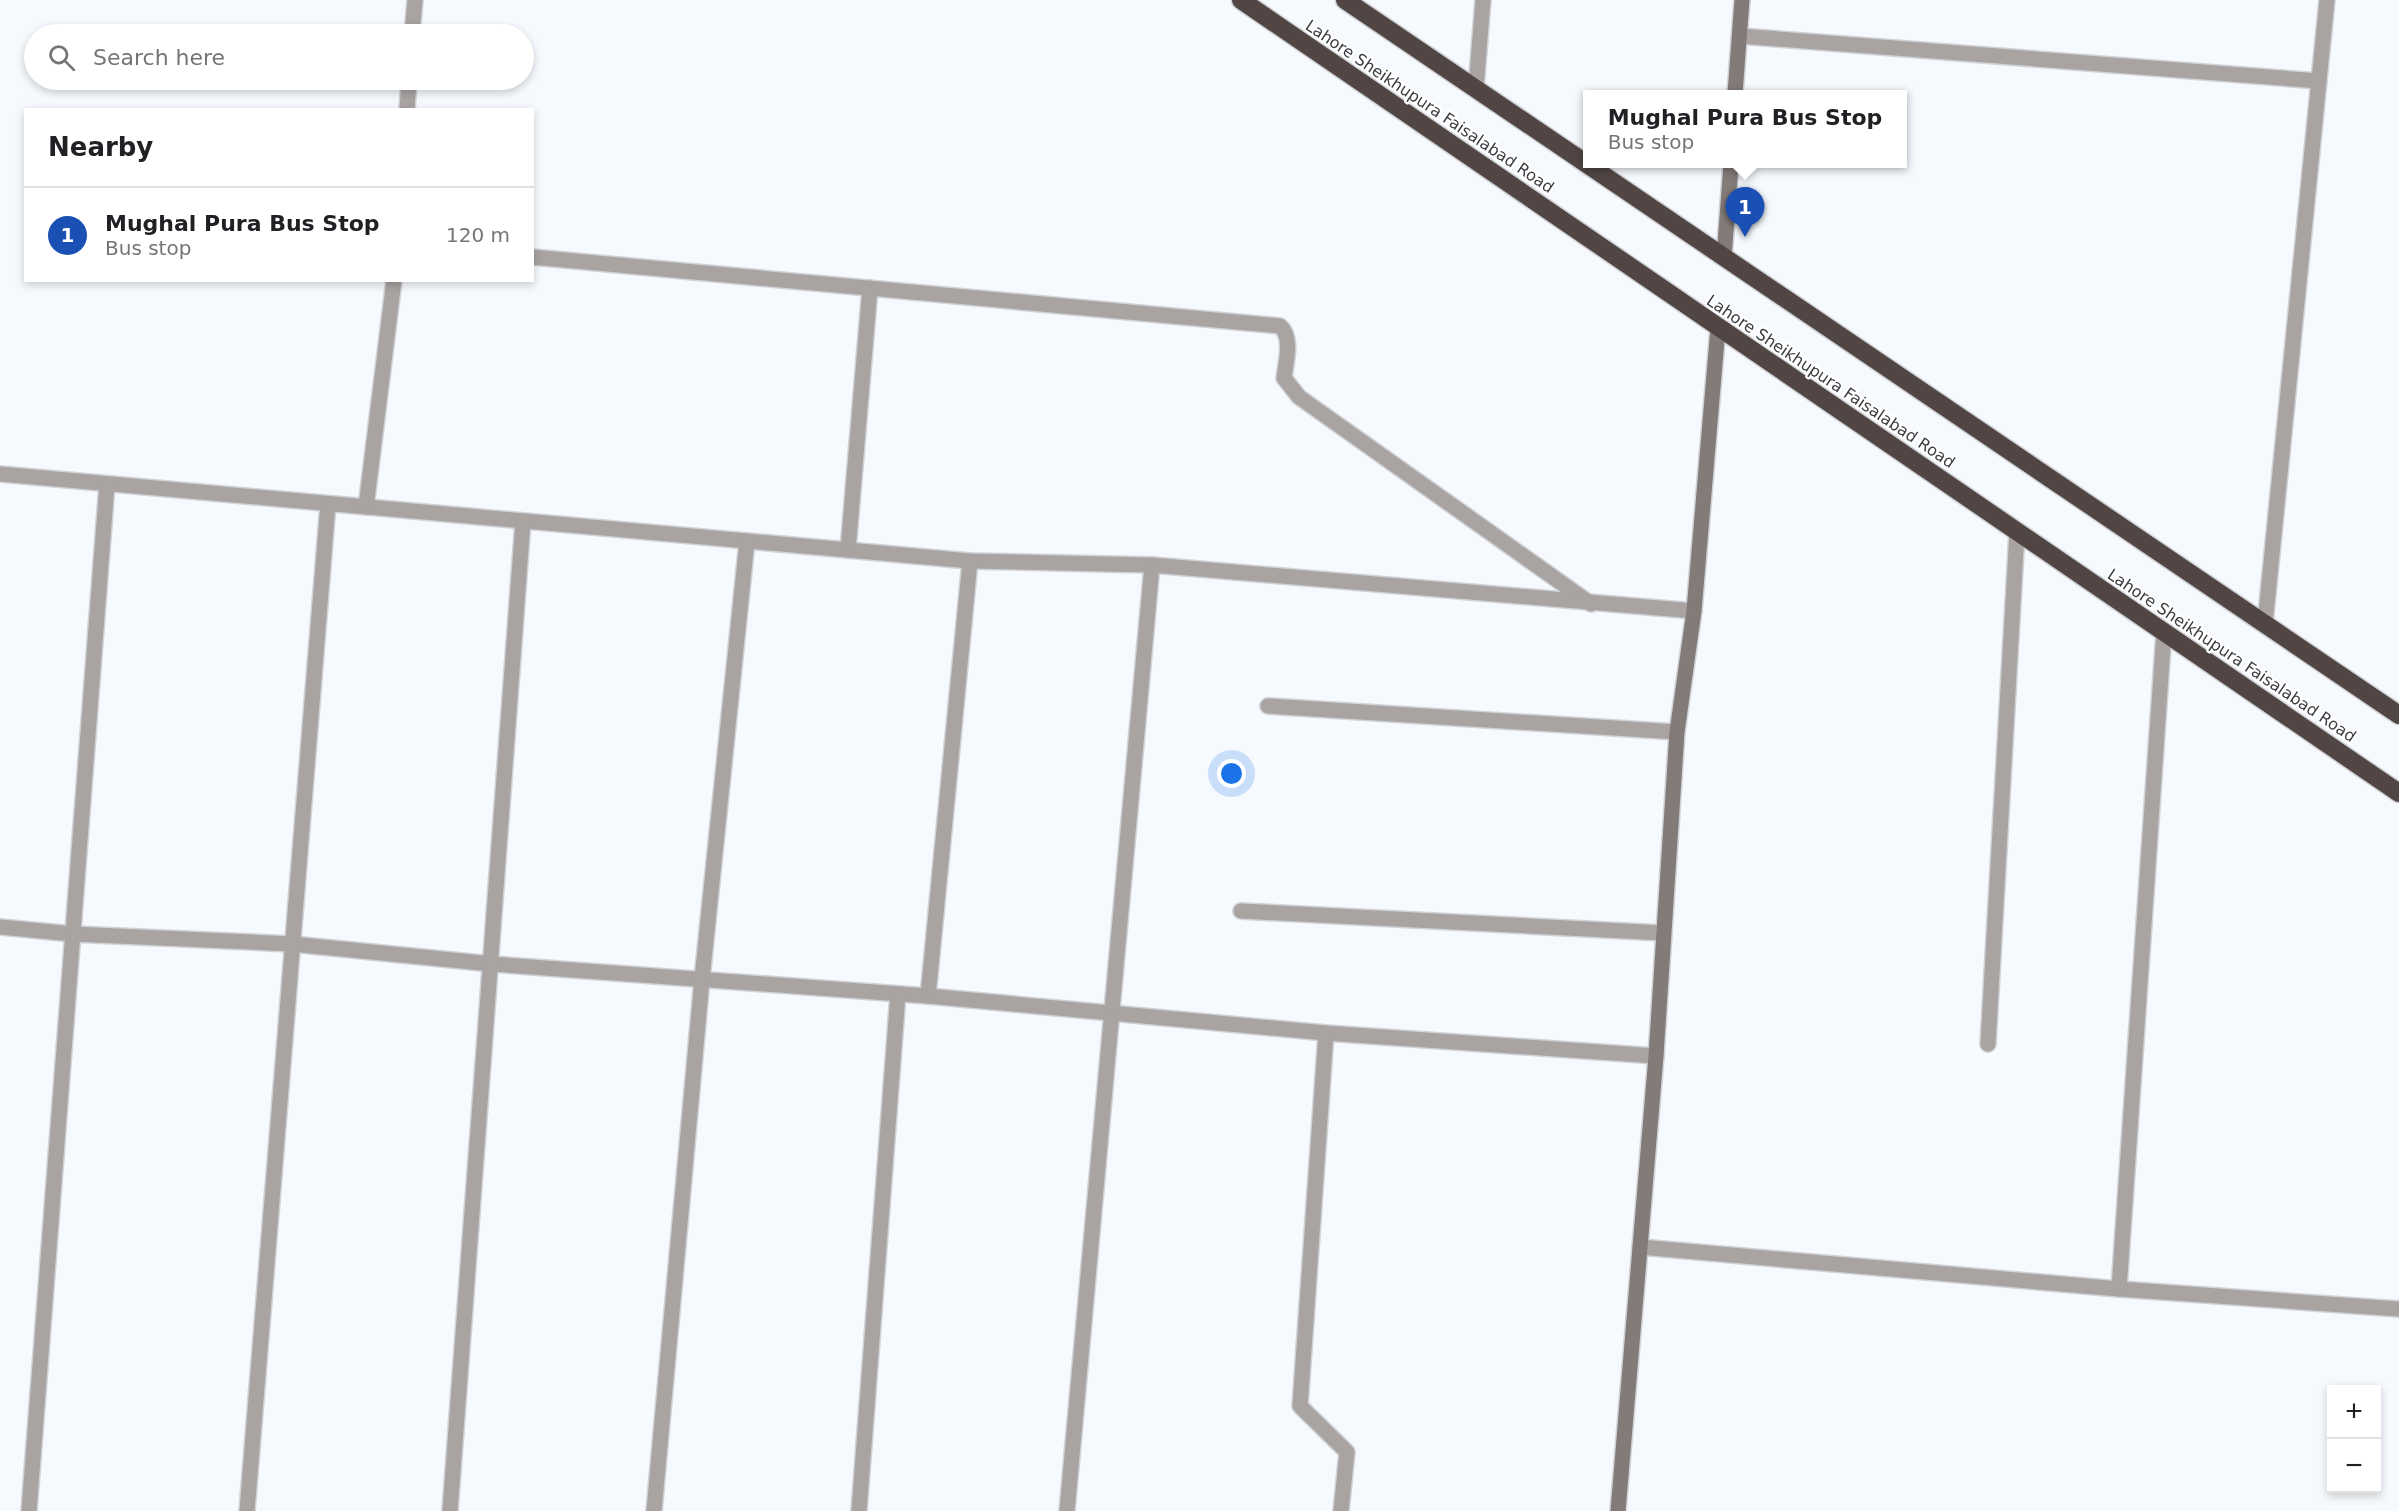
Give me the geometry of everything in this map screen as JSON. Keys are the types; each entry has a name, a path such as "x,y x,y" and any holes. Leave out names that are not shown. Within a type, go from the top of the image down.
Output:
{"highway":[{"name":"Lahore Sheikhupura Faisalabad Road","path":"1241,0 2399,794"},
{"path":"1345,0 1583,161"},
{"path":"1593,168 2399,715"}],"street":[{"path":"413,24 415,0"},
{"path":"1476,88 1483,0"},
{"path":"1736,90 1742,0"},
{"path":"2265,624 2327,0"},
{"path":"1740,36 2319,81"},
{"path":"407,108 408,90"},
{"path":"1724,258 1731,168"},
{"path":"534,257 1280,326 1286,331 1287,338 1284,378 1299,397 1591,604"},
{"path":"366,507 394,282"},
{"path":"848,550 870,288"},
{"path":"1618,1511 1656,1056 1677,732 1694,611 1718,328"},
{"path":"0,474 970,561 1152,565 1694,611"},
{"path":"29,1511 107,483"},
{"path":"247,1511 328,504"},
{"path":"450,1511 523,521"},
{"path":"1988,1044 2017,532"},
{"path":"654,1511 702,980 747,541"},
{"path":"928,996 970,561"},
{"path":"1067,1511 1152,565"},
{"path":"2119,1289 2164,631"},
{"path":"1268,706 1677,732"},
{"path":"1241,911 1663,933"},
{"path":"0,927 73,934 292,944 492,964 928,996 1326,1033 1656,1056"},
{"path":"859,1511 898,994"},
{"path":"1326,1033 1300,1406 1347,1452 1341,1511"},
{"path":"1640,1247 2119,1289 2399,1309"}],"place":[{"name":"Mughal Pura Bus Stop","path":"1745,237"}]}
